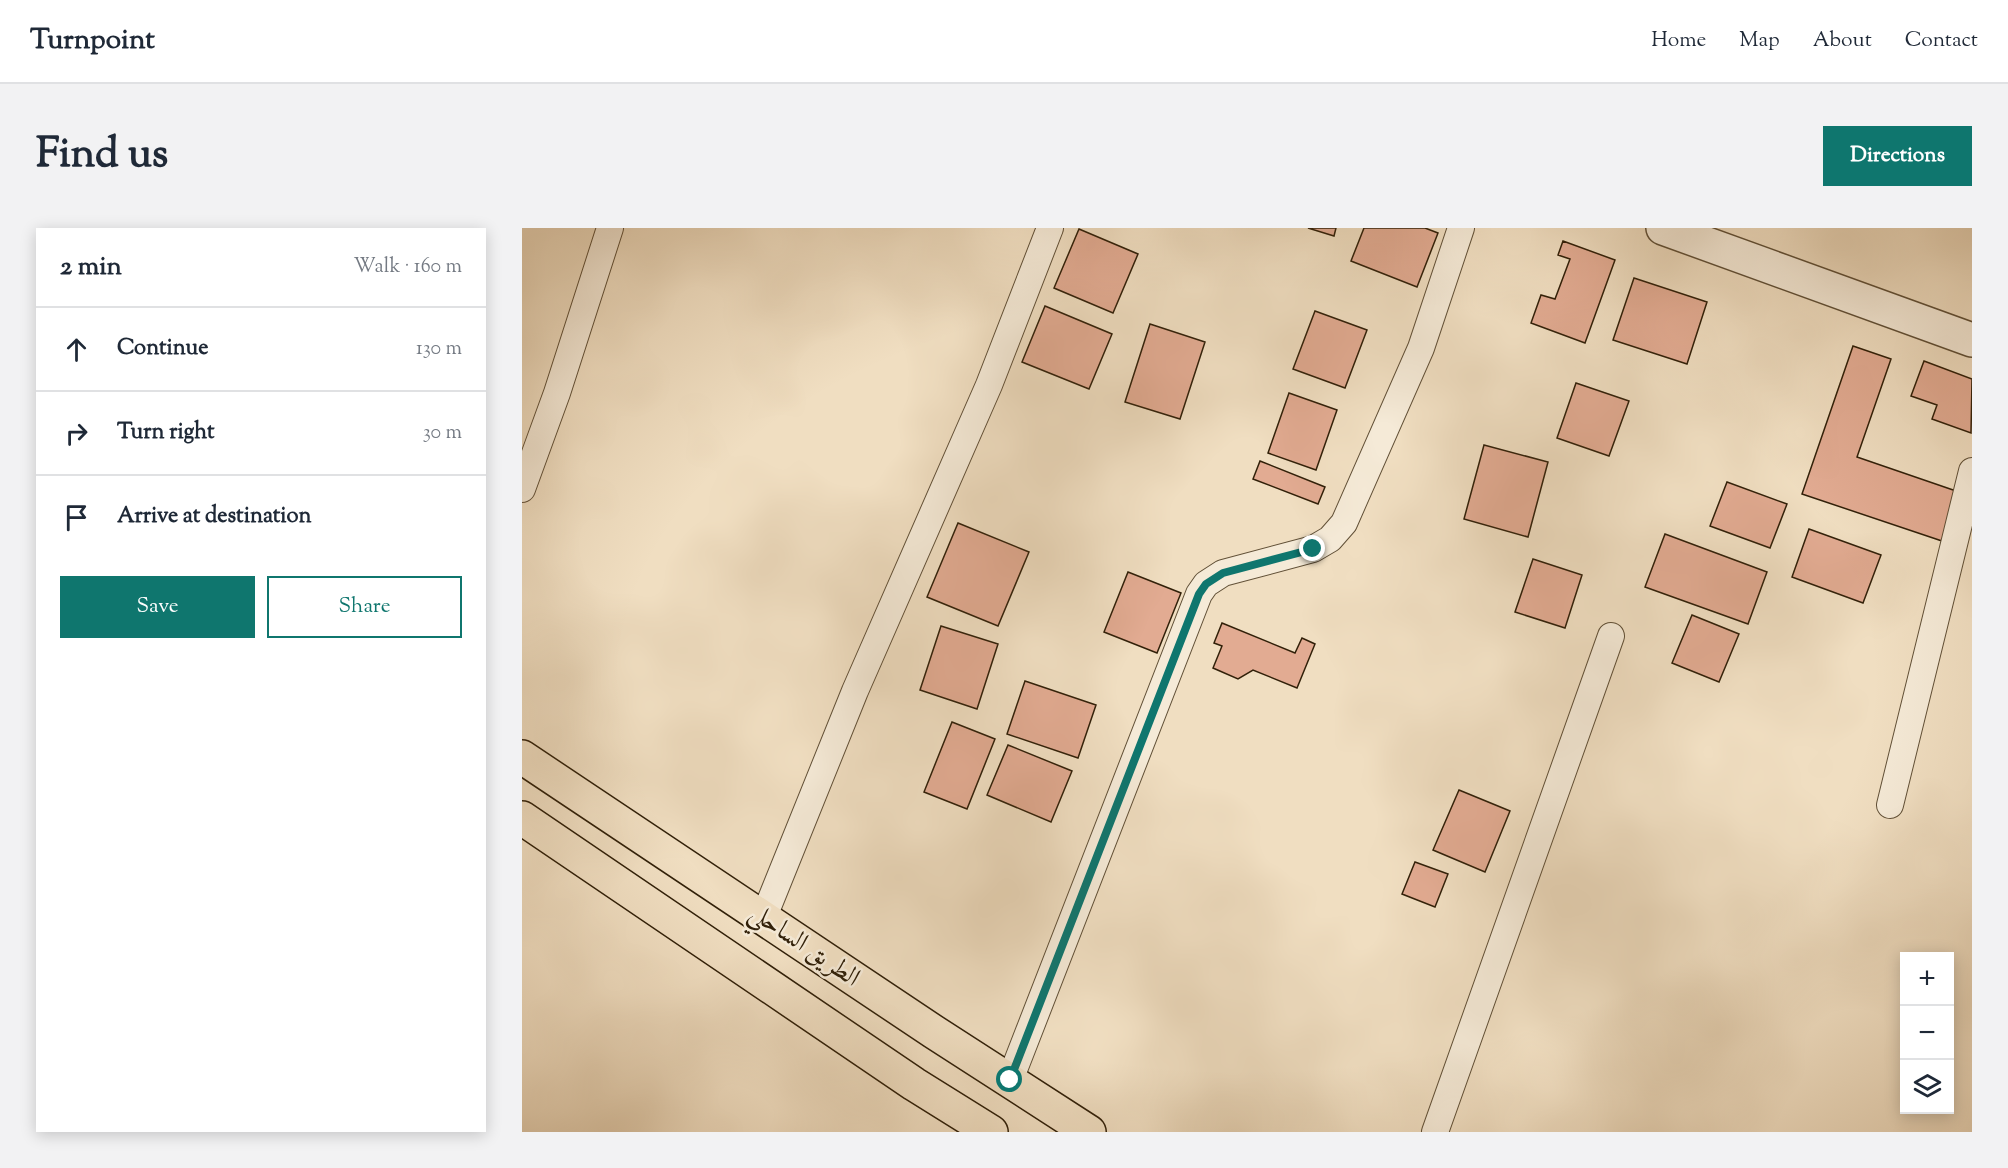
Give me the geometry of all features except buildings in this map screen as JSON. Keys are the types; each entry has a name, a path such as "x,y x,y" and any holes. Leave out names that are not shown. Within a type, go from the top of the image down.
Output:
{"highway":[{"name":"الطريق الساحلي","path":"522,757 763,919 1089,1132"},
{"name":"الطريق الساحلي","path":"522,818 914,1084 991,1132"}],"street":[{"path":"522,489 560,382 610,228"},
{"path":"763,919 855,691 989,385 1050,228"},
{"path":"1010,1080 1199,594 1206,584 1223,573 1313,549 1330,539 1344,523 1421,348 1461,228"},
{"path":"1663,228 1972,340"},
{"path":"1890,805 1972,471"},
{"path":"1435,1132 1611,636"}],"route":[{"path":"1010,1080 1199,594 1206,584 1223,573 1313,549"}]}
